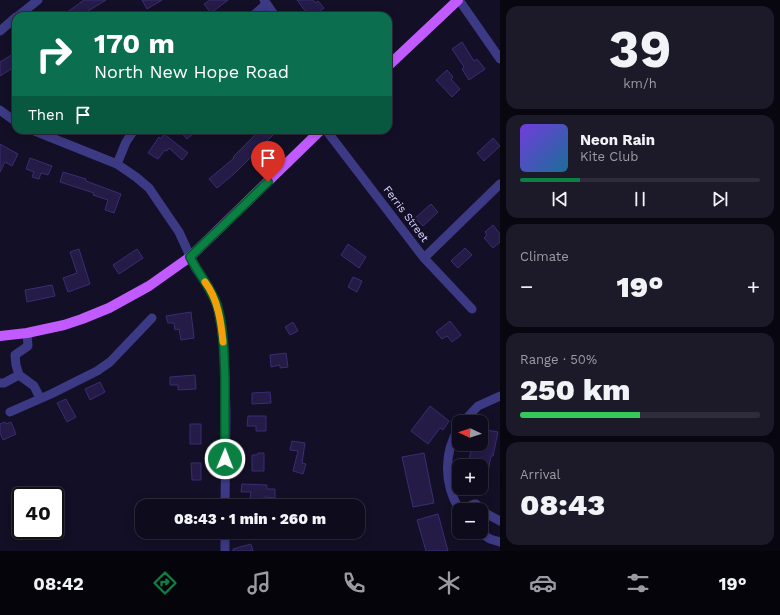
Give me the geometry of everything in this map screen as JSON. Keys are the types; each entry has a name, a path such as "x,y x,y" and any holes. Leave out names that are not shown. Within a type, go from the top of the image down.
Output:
{"main road":[{"path":"392,62 459,0"},
{"path":"0,336 27,333 64,325 109,308 148,286 190,257 316,134"}],"street":[{"path":"23,12 38,0"},
{"path":"459,0 500,59"},
{"path":"256,12 265,2 272,12"},
{"path":"0,31 12,21"},
{"path":"0,110 12,119"},
{"path":"42,134 117,164 150,188 176,227 196,269 208,286 216,305 224,349 226,413 225,499"},
{"path":"117,164 126,142 131,134"},
{"name":"Ferris Street","path":"329,134 424,258 472,309"},
{"path":"424,258 500,184"},
{"path":"10,412 51,394 110,362 152,318"},
{"path":"27,333 28,346 15,356 16,365 18,375 34,386 40,398"},
{"path":"0,384 18,375"},
{"path":"470,415 478,406 500,396"},
{"path":"452,442 447,465 448,482 455,503"},
{"path":"488,514 500,521"},
{"path":"488,538 500,542"},
{"path":"225,539 225,551"}],"building":[{"path":"84,0 106,0 86,12 68,12"},
{"path":"142,0 162,0 147,9"},
{"path":"210,0 228,0 212,12 210,12 204,4"},
{"path":"297,0 313,0 315,3 318,1 324,8 318,12 306,12"},
{"path":"462,42 474,61 477,59 485,69 469,80 462,69 464,67 452,49"},
{"path":"12,55 12,68 0,76 0,62"},
{"path":"447,70 453,77 451,79 460,89 452,97 436,80"},
{"path":"164,134 188,153 182,160 169,148 167,151 165,150 158,159 148,153 159,137 161,139"},
{"path":"183,134 193,134 187,139"},
{"path":"256,134 274,134 235,173 217,188 209,179 234,158 233,157"},
{"path":"493,138 500,146 484,161 477,153"},
{"path":"0,144 18,154 12,166 5,162 0,172"},
{"path":"30,158 52,166 48,175 41,173 39,179 32,177 34,172 26,169"},
{"path":"63,172 86,179 86,181 121,194 114,213 105,210 108,200 93,195 94,193 60,182"},
{"path":"431,204 438,212 423,226 415,218"},
{"path":"493,225 500,234 500,242 493,248 484,238 487,235 485,232"},
{"path":"348,244 366,257 359,268 341,255"},
{"path":"465,248 472,255 458,268 451,261"},
{"path":"79,249 90,284 68,292 63,278 77,273 70,252"},
{"path":"137,249 143,258 119,274 113,265"},
{"path":"353,277 362,281 357,292 348,287"},
{"path":"52,285 55,296 27,302 25,290"},
{"path":"191,312 194,338 181,340 179,329 175,330 174,323 168,323 166,316"},
{"path":"450,321 461,335 452,342 447,336 442,339 436,332"},
{"path":"293,322 298,331 290,335 285,327"},
{"path":"286,353 288,367 280,368 280,365 271,367 270,355"},
{"path":"195,375 196,389 178,390 178,385 170,385 170,377"},
{"path":"100,382 105,392 90,400 85,389"},
{"path":"270,392 271,403 252,404 252,393"},
{"path":"66,399 76,417 67,422 57,403"},
{"path":"430,406 449,421 443,430 440,428 428,444 411,431"},
{"path":"248,416 266,416 266,431 256,431 256,426 247,426"},
{"path":"5,422 6,424 11,422 16,434 3,440 0,433 0,424"},
{"path":"190,424 201,424 201,444 190,444"},
{"path":"488,430 498,432 488,472 488,459 469,459 471,451 488,451"},
{"path":"292,441 305,443 302,463 306,464 303,474 293,471 298,451 290,450"},
{"path":"258,453 264,453 264,471 252,471 252,455 257,455"},
{"path":"424,453 434,503 413,507 402,457"},
{"path":"191,463 201,463 201,480 192,480"},
{"path":"242,484 267,485 267,489 275,489 275,498 264,497 264,499 250,499 251,492 241,492"},
{"path":"438,514 448,551 426,551 417,520"},
{"path":"251,544 253,551 233,551 233,549"}],"slow traffic":[{"path":"205,282 216,305 223,342"}],"route":[{"path":"225,459 226,413 224,349 221,326 216,305 208,286 196,269 190,257 268,182"}]}
